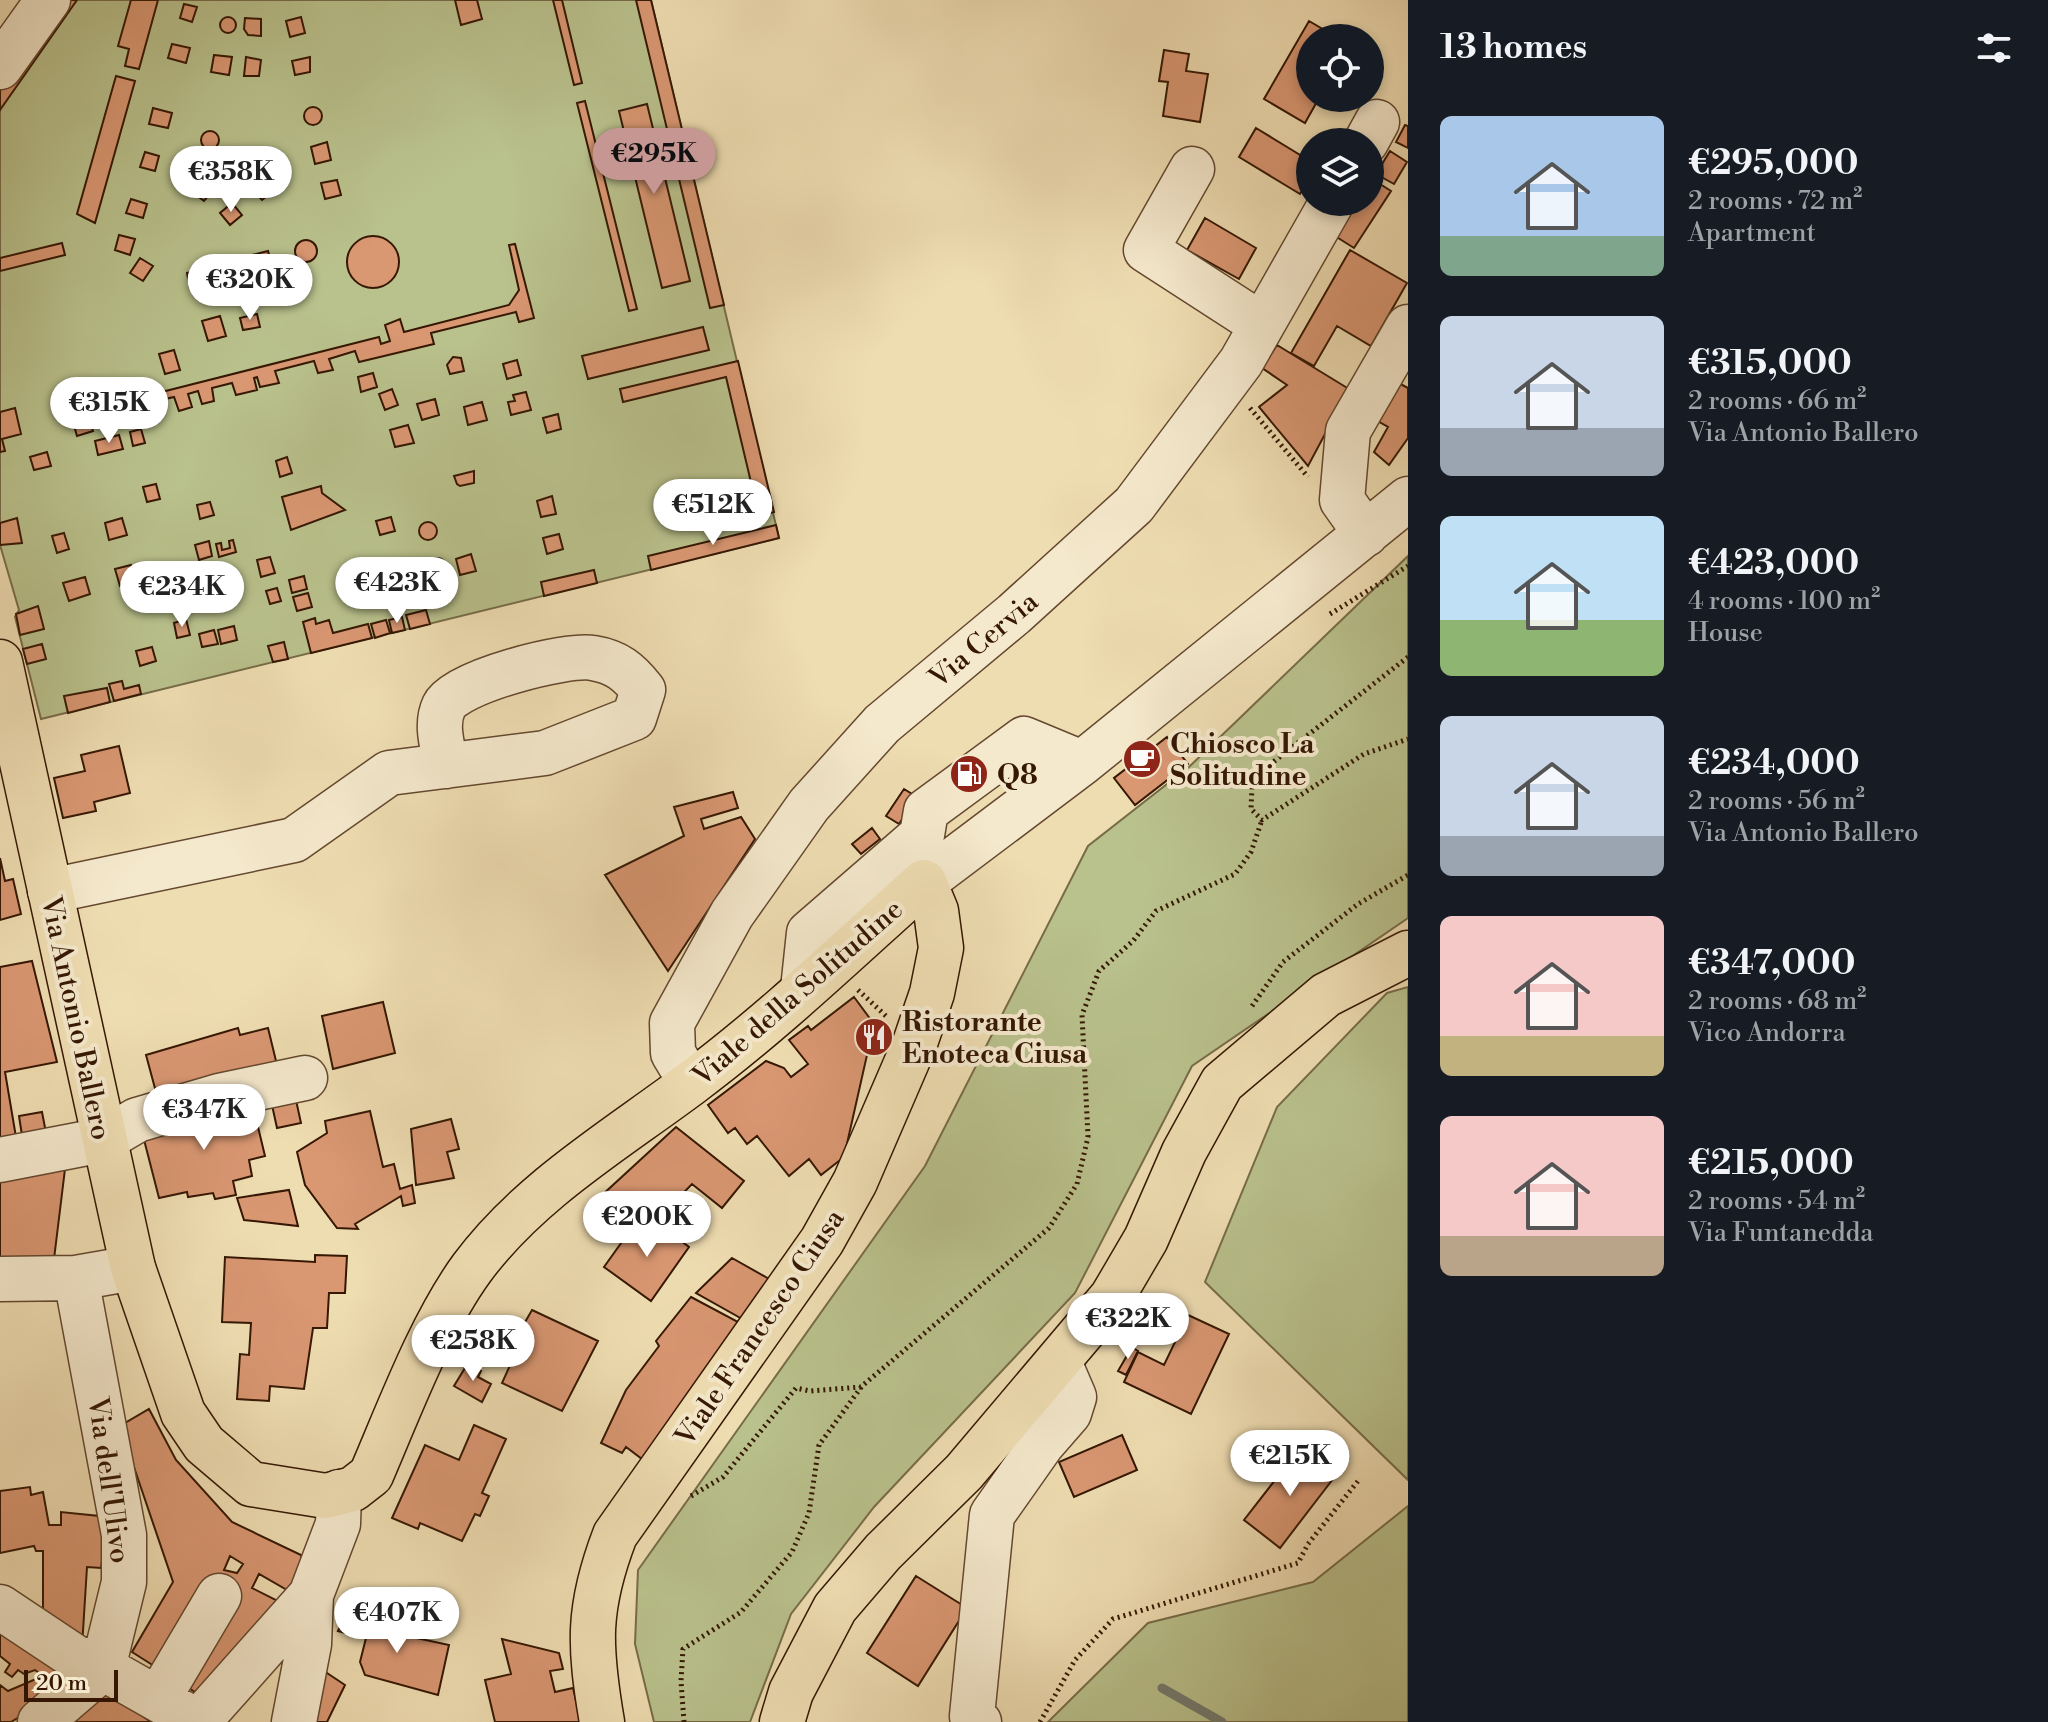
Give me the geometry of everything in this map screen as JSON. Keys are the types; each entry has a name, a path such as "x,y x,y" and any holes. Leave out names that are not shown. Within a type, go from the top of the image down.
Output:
{"main road":[{"name":"Via Antonio Ballero","path":"0,662 133,1268 183,1413 204,1444 251,1484 326,1496 339,1492"},
{"name":"Viale della Solitudine","path":"339,1492 353,1489 371,1475 432,1340 472,1269 520,1214 622,1132 691,1083 924,882"},
{"name":"Viale Francesco Ciusa","path":"602,1722 591,1656 597,1581 615,1535 822,1241 855,1182 915,1043 932,993 941,948 936,911 924,882"},
{"path":"782,1722 791,1692 835,1608 883,1552 964,1472 1112,1297 1146,1239 1184,1152 1222,1083 1326,995 1408,953"}],"street":[{"path":"0,67 48,0"},
{"path":"1192,169 1146,250 1262,325"},
{"name":"Via Cervia","path":"691,1083 673,1053 672,1023 732,914 809,805 882,724 1014,614 1134,505 1227,380 1324,216"},
{"path":"1366,534 1342,500 1348,431 1408,327"},
{"name":"Viale della Solitudine","path":"924,882 1082,763 1408,499"},
{"path":"817,977 809,933 922,835 926,811 1024,739 1082,763"},
{"path":"50,891 294,840 389,773 446,766"},
{"path":"0,1160 103,1140 137,1120 219,1096 305,1078"},
{"path":"0,1279 76,1278 133,1268"},
{"name":"Via dell'Ulivo","path":"76,1278 124,1535 124,1582 103,1668"},
{"path":"979,1722 972,1716 992,1515 1042,1444 1069,1413 1074,1397 1059,1362"},
{"path":"294,1722 309,1644 311,1595 338,1524 339,1492"},
{"path":"0,1607 75,1657 103,1668 158,1699 203,1715 311,1595"},
{"path":"158,1699 219,1596"},
{"path":"40,1722 103,1668"}],"path":[{"path":"1227,380 1308,478"},
{"path":"1262,820 1251,809 1252,787 1272,763 1408,657"},
{"path":"684,1722 681,1681 683,1649 741,1612 792,1552 809,1513 819,1445 862,1386 1049,1228 1077,1184 1088,1137 1082,1015 1099,971 1133,941 1156,911 1235,874 1251,852 1262,820 1328,781 1364,754 1408,739"},
{"path":"817,977 915,1043"},
{"path":"688,1497 723,1477 796,1388 810,1391 862,1386"},
{"path":"1040,1722 1075,1660 1113,1619 1298,1563 1308,1544 1358,1481"}],"green space":[{"path":"60,0 651,0 779,538 41,719 15,617 19,610 0,545 0,85"},
{"path":"1408,556 1408,918 1192,1066 1075,1293 874,1507 791,1614 750,1722 654,1722 635,1644 638,1570 925,1166 1088,846 1190,766"},
{"path":"1408,987 1408,1480 1205,1282 1277,1107 1387,993"},
{"path":"1408,1506 1408,1722 1048,1722 1148,1623 1313,1582"}],"building":[{"path":"60,0 77,0 0,110 0,85"},
{"path":"131,0 158,0 139,69 125,66 129,49 118,46"},
{"path":"455,0 477,0 482,19 461,25"},
{"path":"553,0 562,0 582,83 574,85"},
{"path":"636,0 651,0 724,305 710,308"},
{"path":"184,4 197,7 192,22 180,18"},
{"path":"225,17 231,17 236,25 234,31 225,33 220,28 220,22"},
{"path":"301,17 305,33 290,37 286,21"},
{"path":"245,18 261,19 261,36 248,35 244,29"},
{"path":"172,44 190,48 186,63 168,58"},
{"path":"1296,44 1296,112 1311,112 1305,123 1264,99"},
{"path":"1164,50 1189,54 1186,71 1208,74 1200,122 1163,116 1168,82 1159,81"},
{"path":"214,55 232,57 229,75 211,72"},
{"path":"246,57 261,60 259,76 244,76"},
{"path":"310,57 310,72 295,75 292,61"},
{"path":"116,76 135,81 95,223 77,214"},
{"path":"585,101 637,309 629,311 577,103"},
{"path":"647,104 690,281 662,288 619,111"},
{"path":"309,107 317,107 322,116 320,123 309,125 304,120 304,112"},
{"path":"153,108 172,113 168,128 149,124"},
{"path":"1405,125 1408,126 1408,148 1396,142"},
{"path":"1256,128 1296,152 1296,192 1239,157"},
{"path":"210,131 219,140 210,149 201,140"},
{"path":"327,142 331,160 315,164 311,147"},
{"path":"1390,151 1407,162 1394,184 1384,178 1384,161"},
{"path":"145,152 159,156 155,171 140,167"},
{"path":"266,175 277,188 262,200 251,188"},
{"path":"202,179 214,189 204,201 192,192"},
{"path":"337,180 341,195 325,199 321,183"},
{"path":"1384,187 1391,191 1384,202"},
{"path":"131,199 147,204 143,218 126,213"},
{"path":"232,203 242,215 230,225 220,213"},
{"path":"1348,216 1375,216 1354,248 1335,236"},
{"path":"1205,218 1256,248 1239,279 1187,250"},
{"path":"119,235 135,239 130,255 115,250"},
{"path":"373,236 391,244 399,262 391,280 373,288 355,280 347,262 355,244"},
{"path":"306,240 314,243 317,251 314,259 306,262 298,259 295,251 298,243"},
{"path":"62,243 65,255 0,271 0,258"},
{"path":"515,244 534,318 519,322 516,312 431,333 434,344 359,362 355,351 329,359 333,370 318,373 314,361 275,371 279,383 260,387 257,377 254,378 257,390 236,395 232,383 212,388 214,401 202,404 198,391 188,394 192,407 179,411 174,397 148,403 149,407 138,411 140,419 129,422 125,408 136,405 134,399 379,337 381,344 390,341 385,325 400,319 404,332 509,305 519,290 509,245"},
{"path":"1350,250 1407,283 1371,346 1337,326 1314,366 1291,353"},
{"path":"268,251 273,270 253,275 248,256"},
{"path":"140,258 153,266 143,281 130,273"},
{"path":"233,260 236,273 220,277 216,264"},
{"path":"203,269 207,285 190,289 187,273"},
{"path":"257,314 260,327 243,330 240,318"},
{"path":"220,316 226,336 208,341 202,321"},
{"path":"703,327 709,350 588,379 582,356"},
{"path":"1277,345 1349,389 1308,466 1259,407 1287,385 1262,368"},
{"path":"174,350 180,370 165,374 159,354"},
{"path":"453,357 461,358 464,371 450,374 447,365"},
{"path":"517,360 521,375 507,379 503,364"},
{"path":"738,361 774,512 759,516 726,377 623,402 620,389"},
{"path":"373,373 377,387 361,392 358,377"},
{"path":"1389,378 1408,388 1408,438 1389,465 1374,452 1388,427 1367,415"},
{"path":"392,389 398,405 385,410 379,394"},
{"path":"526,392 531,410 511,415 508,402 515,401 513,395"},
{"path":"435,399 439,415 422,420 417,404"},
{"path":"482,402 487,420 468,425 464,407"},
{"path":"15,408 21,434 2,439 5,451 0,452 0,412"},
{"path":"558,414 561,429 547,433 543,418"},
{"path":"89,417 93,431 77,436 73,422"},
{"path":"408,425 414,443 395,447 390,430"},
{"path":"141,429 145,443 133,446 130,432"},
{"path":"119,435 123,449 98,455 95,441"},
{"path":"47,452 51,466 34,470 30,457"},
{"path":"287,457 292,473 280,477 276,461"},
{"path":"474,471 474,483 457,484 454,476"},
{"path":"156,484 160,499 147,502 143,487"},
{"path":"321,486 322,493 345,510 291,530 282,497"},
{"path":"552,496 556,514 541,517 537,501"},
{"path":"210,502 214,515 200,519 197,505"},
{"path":"391,517 395,531 380,535 376,521"},
{"path":"17,518 22,543 0,545 0,523"},
{"path":"122,518 127,535 109,540 105,523"},
{"path":"428,522 437,531 428,540 419,531"},
{"path":"776,525 779,538 651,570 648,556"},
{"path":"64,533 69,549 57,553 52,536"},
{"path":"559,534 563,549 547,554 543,538"},
{"path":"233,540 236,552 219,557 216,544 221,543 222,550 230,548 229,541"},
{"path":"209,541 212,556 199,560 195,545"},
{"path":"471,554 476,571 460,575 456,559"},
{"path":"270,557 275,573 261,577 257,560"},
{"path":"437,558 444,561 447,568 444,575 437,578 430,575 427,568 430,561"},
{"path":"131,565 136,582 120,586 115,569"},
{"path":"594,570 597,583 544,596 541,582"},
{"path":"304,576 307,589 292,593 289,580"},
{"path":"85,577 90,594 69,601 63,583"},
{"path":"180,580 186,600 172,604 164,585"},
{"path":"277,588 281,601 270,604 266,591"},
{"path":"308,593 312,607 297,611 293,597"},
{"path":"38,606 44,629 20,635 16,614"},
{"path":"426,610 430,624 410,629 406,615"},
{"path":"402,617 405,630 392,633 389,620"},
{"path":"315,618 316,624 329,620 333,633 368,624 372,638 311,653 303,622"},
{"path":"186,619 190,635 177,638 174,623"},
{"path":"386,620 390,633 375,638 371,624"},
{"path":"234,626 237,640 221,644 218,630"},
{"path":"214,630 218,644 202,647 199,634"},
{"path":"284,642 288,659 273,662 268,646"},
{"path":"42,644 46,659 27,664 23,649"},
{"path":"152,647 156,661 140,666 136,651"},
{"path":"122,681 124,689 139,685 141,694 114,701 109,684"},
{"path":"107,688 110,702 68,713 64,696"},
{"path":"1167,737 1188,764 1135,805 1114,778"},
{"path":"119,746 130,793 94,802 96,811 63,818 54,778 85,771 81,755"},
{"path":"904,789 917,797 899,824 886,816"},
{"path":"733,792 738,808 701,819 704,829 741,817 755,839 668,971 605,875 684,836 674,807"},
{"path":"872,828 880,839 861,854 852,844"},
{"path":"0,858 5,881 13,879 21,914 0,920"},
{"path":"32,961 57,1062 5,1072 17,1143 0,1146 0,967"},
{"path":"854,997 874,1024 844,1157 821,1175 809,1159 789,1176 757,1136 747,1144 735,1128 728,1133 708,1105 766,1061 784,1068 791,1077 808,1064 789,1040 808,1026 811,1030"},
{"path":"383,1002 395,1053 333,1069 322,1016"},
{"path":"238,1028 240,1035 268,1028 277,1065 156,1092 146,1055"},
{"path":"294,1091 301,1123 277,1128 270,1096"},
{"path":"252,1102 265,1156 249,1160 252,1176 233,1181 236,1195 215,1199 213,1193 188,1197 187,1192 159,1198 141,1128"},
{"path":"370,1111 383,1167 394,1164 400,1189 412,1185 415,1203 403,1206 401,1196 355,1224 358,1229 337,1228 305,1185 297,1152 327,1133 325,1121"},
{"path":"42,1112 47,1138 23,1142 19,1116"},
{"path":"451,1119 459,1149 447,1152 454,1178 416,1185 411,1129"},
{"path":"676,1127 744,1181 722,1208 692,1184 658,1219 600,1197"},
{"path":"65,1169 54,1259 0,1257 0,1176"},
{"path":"289,1190 298,1226 244,1220 237,1198"},
{"path":"634,1225 664,1228 689,1247 651,1301 604,1267"},
{"path":"315,1255 347,1256 345,1293 329,1293 327,1328 313,1328 304,1389 270,1386 269,1401 237,1399 240,1354 249,1355 251,1323 222,1322 225,1257 315,1262"},
{"path":"732,1258 771,1280 744,1320 696,1293"},
{"path":"691,1297 740,1323 642,1459 626,1447 622,1453 601,1443 626,1390 659,1346 656,1341"},
{"path":"532,1310 598,1341 562,1411 502,1383 512,1361 505,1357"},
{"path":"1188,1315 1229,1334 1191,1414 1124,1382 1138,1352 1164,1365"},
{"path":"1132,1347 1138,1351 1126,1375 1118,1371"},
{"path":"468,1363 481,1371 478,1377 491,1384 482,1402 454,1386"},
{"path":"149,1409 176,1460 232,1522 301,1555 303,1561 304,1567 287,1590 259,1574 252,1588 278,1601 206,1699 132,1652 173,1582 120,1426","holes":["230,1556 243,1564 237,1573 224,1570"]},
{"path":"474,1425 506,1439 482,1493 489,1496 480,1516 475,1514 462,1541 420,1523 418,1529 392,1518 425,1445 459,1460"},
{"path":"1122,1435 1137,1470 1074,1497 1059,1462"},
{"path":"1300,1448 1336,1475 1280,1548 1244,1520"},
{"path":"30,1487 31,1495 43,1492 49,1525 61,1525 61,1512 109,1517 101,1568 87,1567 82,1647 43,1622 43,1551 36,1551 34,1546 0,1553 0,1491"},
{"path":"916,1576 967,1608 918,1686 867,1653"},
{"path":"349,1608 373,1613 370,1628 449,1645 438,1695 365,1675 360,1662 366,1638 338,1631"},
{"path":"0,1615 86,1676 11,1722 0,1722 0,1685 8,1691 43,1676 35,1670 24,1674 18,1670 12,1677 5,1672 10,1664 0,1656"},
{"path":"502,1639 559,1653 563,1669 550,1671 555,1692 573,1688 581,1722 495,1722 485,1680 511,1674"},
{"path":"321,1669 345,1685 327,1722 306,1722"},
{"path":"100,1686 151,1722 62,1722"}],"waterway":[{"path":"1162,1688 1222,1722"}],"place":[{"name":"Chiosco La Solitudine","path":"1142,759"},
{"name":"Q8","path":"969,774"},
{"name":"Ristorante Enoteca Ciusa","path":"874,1037"}]}
